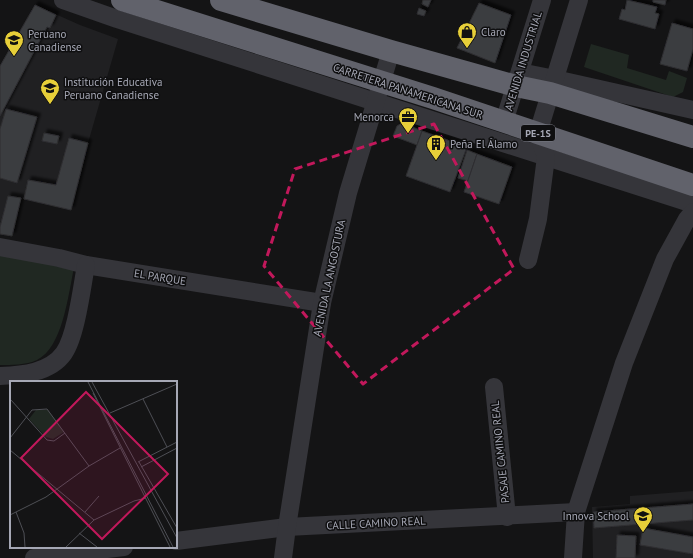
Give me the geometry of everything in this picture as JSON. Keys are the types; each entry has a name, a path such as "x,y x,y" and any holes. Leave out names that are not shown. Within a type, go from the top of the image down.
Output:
{"highway":[{"name":"CARRETERA PANAMERICANA SUR","path":"122,0 379,92 504,122 693,185"},
{"path":"221,0 391,51 553,86 693,137"}],"street":[{"path":"63,0 117,20 379,92 546,157 693,204"},
{"name":"AVENIDA INDUSTRIAL","path":"504,122 542,0"},
{"path":"528,260 538,219 546,157 538,133 578,0"},
{"name":"AVENIDA LA ANGOSTURA","path":"283,558 322,303 348,193 391,51"},
{"path":"553,86 693,109"},
{"path":"573,558 576,512 624,363 665,258 687,219 693,212"},
{"name":"EL PARQUE","path":"0,246 86,265 322,303"},
{"path":"0,376 20,376 35,372 54,362 64,354 72,334 86,265"},
{"name":"PASAJE CAMINO REAL","path":"494,387 507,517"},
{"name":"CALLE CAMINO REAL","path":"177,541 287,527 507,517 576,512"},
{"path":"34,558 116,548"}],"highlighted area":[{"path":"434,124 514,269 363,384 264,266 295,169"}],"shaded area":[{"name":"Institución Educativa Peruano Canadiense","path":"35,5 80,25 118,39 88,143 71,210 21,198 12,236 0,234 0,66"},
{"path":"591,44 629,55 627,68 666,80 669,71 687,78 683,92 673,97 584,67"},
{"path":"0,254 74,268 67,306 59,332 53,344 46,353 33,362 0,365"},
{"name":"Innova School","path":"693,491 693,558 593,558 592,507 630,504 630,496"}],"building":[{"path":"423,0 431,0 428,7 422,4"},
{"path":"627,0 657,7 655,13 659,14 655,29 619,19 622,9 625,10"},
{"path":"653,0 666,0 665,5 653,2"},
{"path":"479,3 511,15 495,63 457,48"},
{"path":"35,5 56,15 50,28 47,27 0,116 0,66"},
{"path":"419,8 426,11 424,16 417,14"},
{"path":"672,23 693,29 693,49 687,71 660,64"},
{"path":"6,109 37,117 17,183 0,178 0,129"},
{"name":"Menorca","path":"402,123 422,131 417,145 393,136 397,126"},
{"name":"Peña El Álamo","path":"422,131 467,147 450,192 406,176"},
{"path":"44,133 59,136 57,144 42,141"},
{"path":"69,138 88,143 71,210 24,199 28,180 56,185"},
{"path":"467,150 477,154 468,181 458,178"},
{"path":"477,154 512,167 499,204 464,192"},
{"path":"8,196 21,198 12,236 0,234 0,227"},
{"path":"693,504 693,520 594,528 593,512"},
{"path":"643,528 693,537 693,554 640,545"},
{"path":"617,535 636,536 635,558 616,558"}],"place":[{"name":"Claro","path":"467,49"},
{"name":"Peruano Canadiense","path":"14,57"},
{"name":"Institución Educativa Peruano Canadiense","path":"50,105"},
{"name":"Menorca","path":"408,134"},
{"name":"Peña El Álamo","path":"436,161"},
{"name":"Innova School","path":"643,533"}]}
